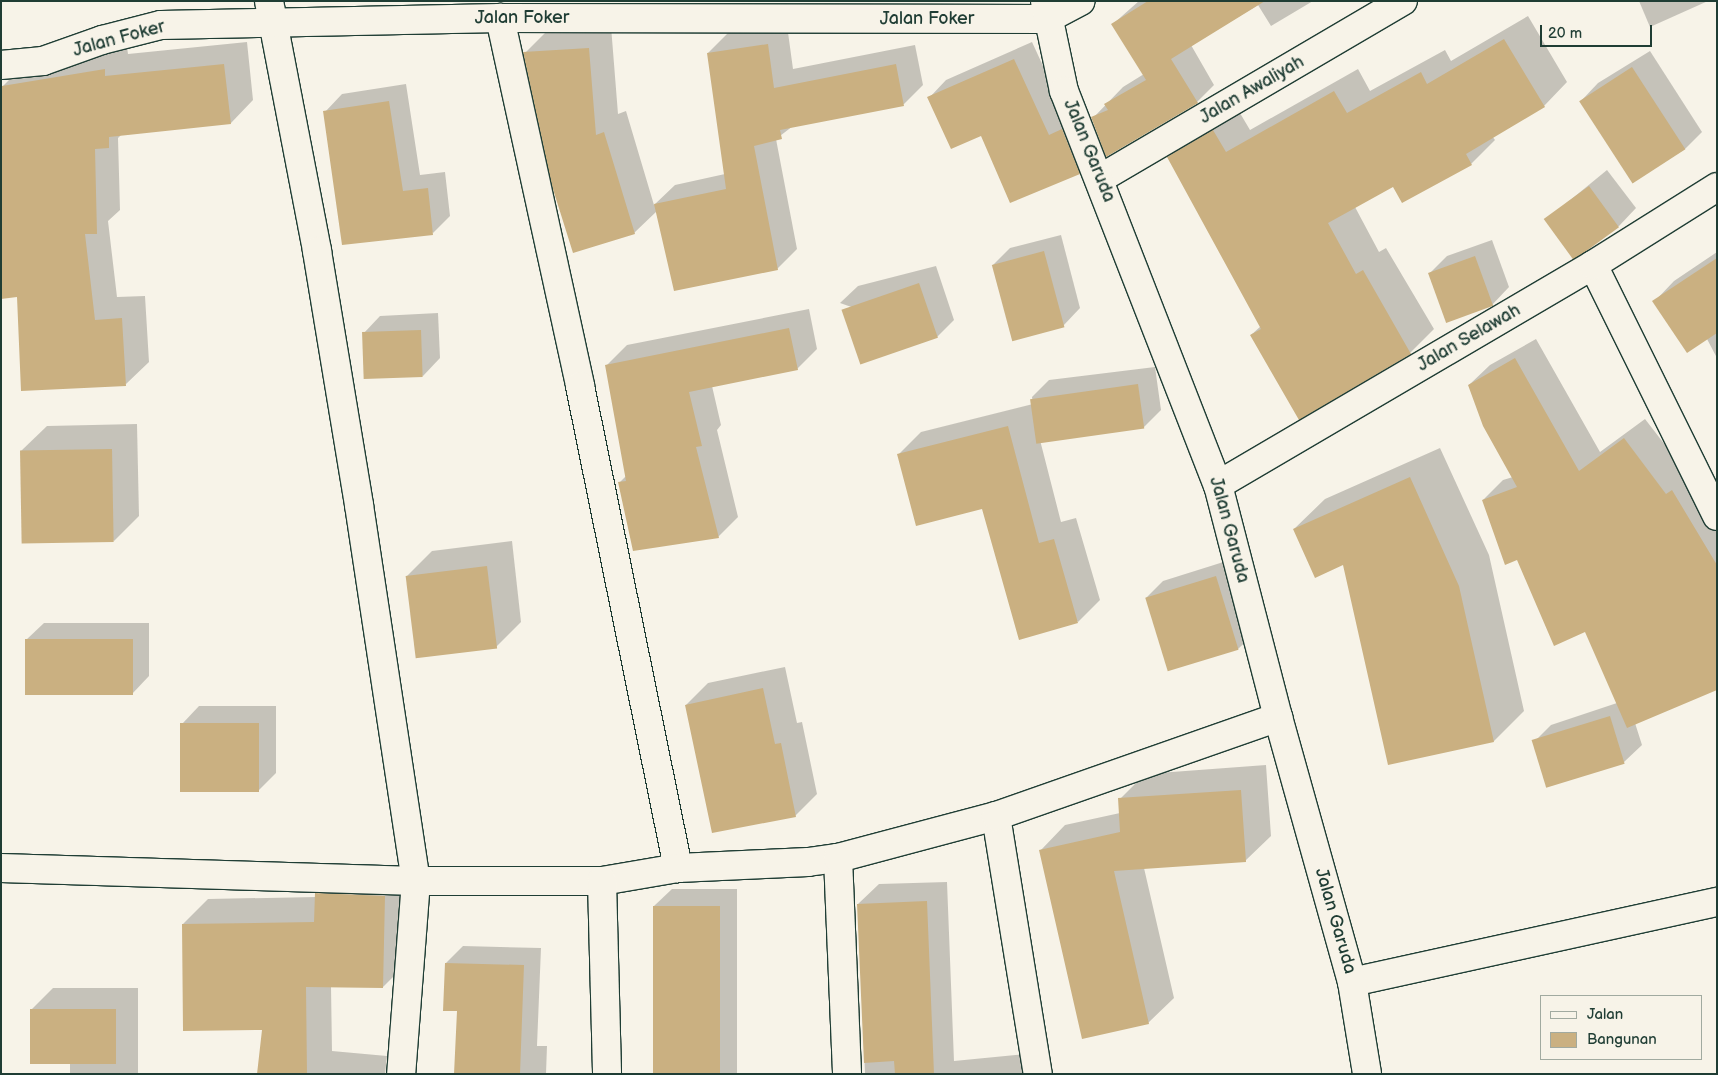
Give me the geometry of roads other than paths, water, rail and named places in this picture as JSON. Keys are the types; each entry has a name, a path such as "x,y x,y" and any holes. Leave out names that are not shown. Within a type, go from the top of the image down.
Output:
{"street":[{"path":"1046,10 1081,1"},
{"name":"Jalan Awaliyah","path":"1101,178 1403,1"},
{"name":"Jalan Foker","path":"1,65 43,61 102,40 161,25 271,12 500,18 1046,10"},
{"name":"Jalan Garuda","path":"1046,10 1064,90 1101,178 1155,327 1218,485 1278,717 1352,982 1367,1074"},
{"path":"271,12 359,505 416,881 401,1074"},
{"path":"500,18 580,386 678,868"},
{"name":"Jalan Selawah","path":"1218,485 1593,265 1717,187"},
{"path":"1593,265 1717,516"},
{"path":"1,868 416,881 602,881 678,868 838,858 996,816 1278,717"},
{"path":"996,816 1038,1074"},
{"path":"838,858 847,1074"},
{"path":"602,881 607,1074"},
{"path":"1352,982 1717,902"}]}
